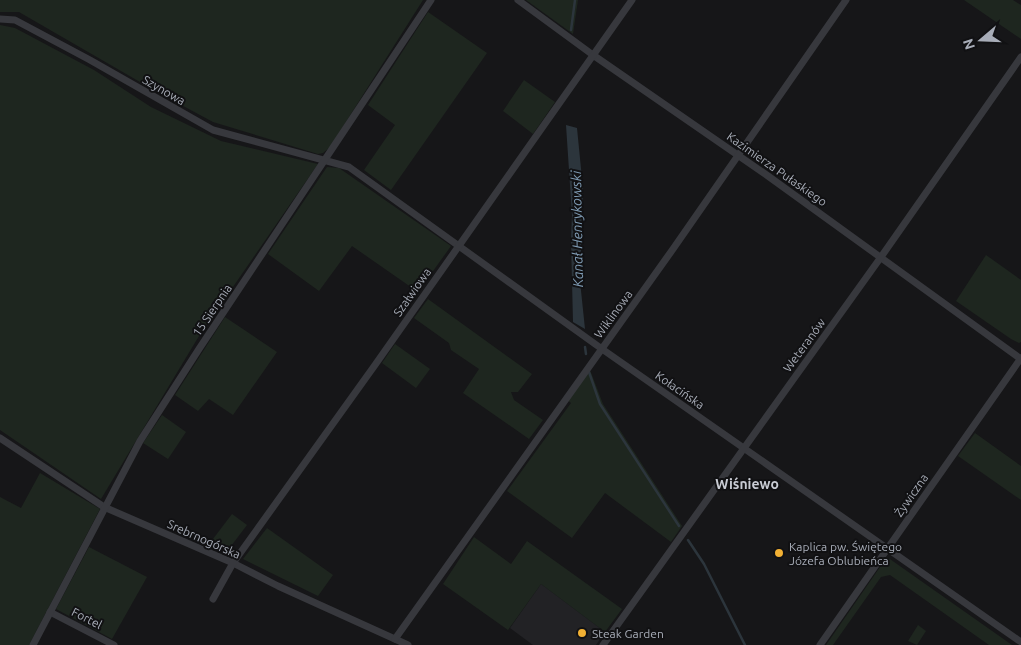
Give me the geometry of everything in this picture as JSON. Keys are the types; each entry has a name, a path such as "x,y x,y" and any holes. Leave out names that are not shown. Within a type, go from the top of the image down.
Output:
{"street":[{"name":"15 Sierpnia","path":"33,645 140,441 431,0"},
{"name":"Kazimierza Pułaskiego","path":"518,0 593,55 881,257 1021,359"},
{"name":"Szałwiowa","path":"213,598 233,563 632,0"},
{"name":"Wiklinowa","path":"395,639 602,349 846,0"},
{"name":"Szynowa","path":"0,19 15,20 213,130 326,161"},
{"name":"Weteranów","path":"603,645 881,257 1021,57"},
{"name":"Kołacińska","path":"326,161 350,167 602,349 1021,642"},
{"name":"Żywiczna","path":"820,645 1021,359"},
{"name":"Srebrnogórska","path":"0,438 104,507 233,563 278,586 408,645"},
{"name":"Fortel","path":"50,612 114,645"}],"shaded area":[{"path":"0,0 423,0 330,147 323,153 318,154 213,122 19,12 0,12"},
{"path":"526,0 578,0 573,34"},
{"path":"964,0 1013,0 1021,5 1021,39"},
{"path":"428,12 487,53 391,190 364,170 395,125 368,105"},
{"path":"0,25 15,28 94,70 151,107 221,141 318,164 199,336 101,499 0,430"},
{"path":"524,80 555,102 533,134 503,111"},
{"path":"327,167 339,168 451,246 418,292 352,246 319,291 268,254"},
{"path":"986,255 1021,280 1021,342 1019,343 956,301"},
{"path":"428,299 532,374 518,392 511,392 514,400 543,420 529,439 463,393 479,369 451,350 449,343 414,318"},
{"path":"225,317 277,352 233,415 209,399 198,411 175,395"},
{"path":"395,344 430,369 416,388 382,363"},
{"path":"590,370 603,404 682,526 671,542 605,493 572,538 507,491 571,403 567,400"},
{"path":"162,415 186,432 168,459 143,443"},
{"path":"975,433 1021,466 1021,500 958,456"},
{"path":"40,473 100,509 29,645 0,645 0,497 21,508"},
{"path":"232,514 247,525 228,550 213,539"},
{"path":"267,528 333,575 318,596 243,559"},
{"path":"474,537 511,564 527,541 622,609 605,632 541,584 508,630 443,584"},
{"path":"89,547 147,577 112,639 56,609"},
{"path":"887,557 1012,645 989,645 890,575 881,577 833,645 826,645"},
{"path":"541,584 605,632 596,645 533,645 510,628"},
{"path":"918,625 926,631 917,645 908,641"}],"water":[{"path":"566,125 577,128 583,189 580,281 585,329 573,322 572,215"}],"waterway":[{"name":"Kanał Henrykowski","path":"571,30 575,0"},
{"name":"Kanał Henrykowski","path":"585,347 586,354"},
{"name":"Kanał Henrykowski","path":"589,372 600,404 679,526"},
{"name":"Kanał Henrykowski","path":"688,540 704,564 745,645"}],"place":[{"name":"Kaplica pw. Świętego Józefa Oblubieńca","path":"779,553"},
{"name":"Steak Garden","path":"582,633"}],"district":[{"name":"Wiśniewo","path":"747,484"}]}
